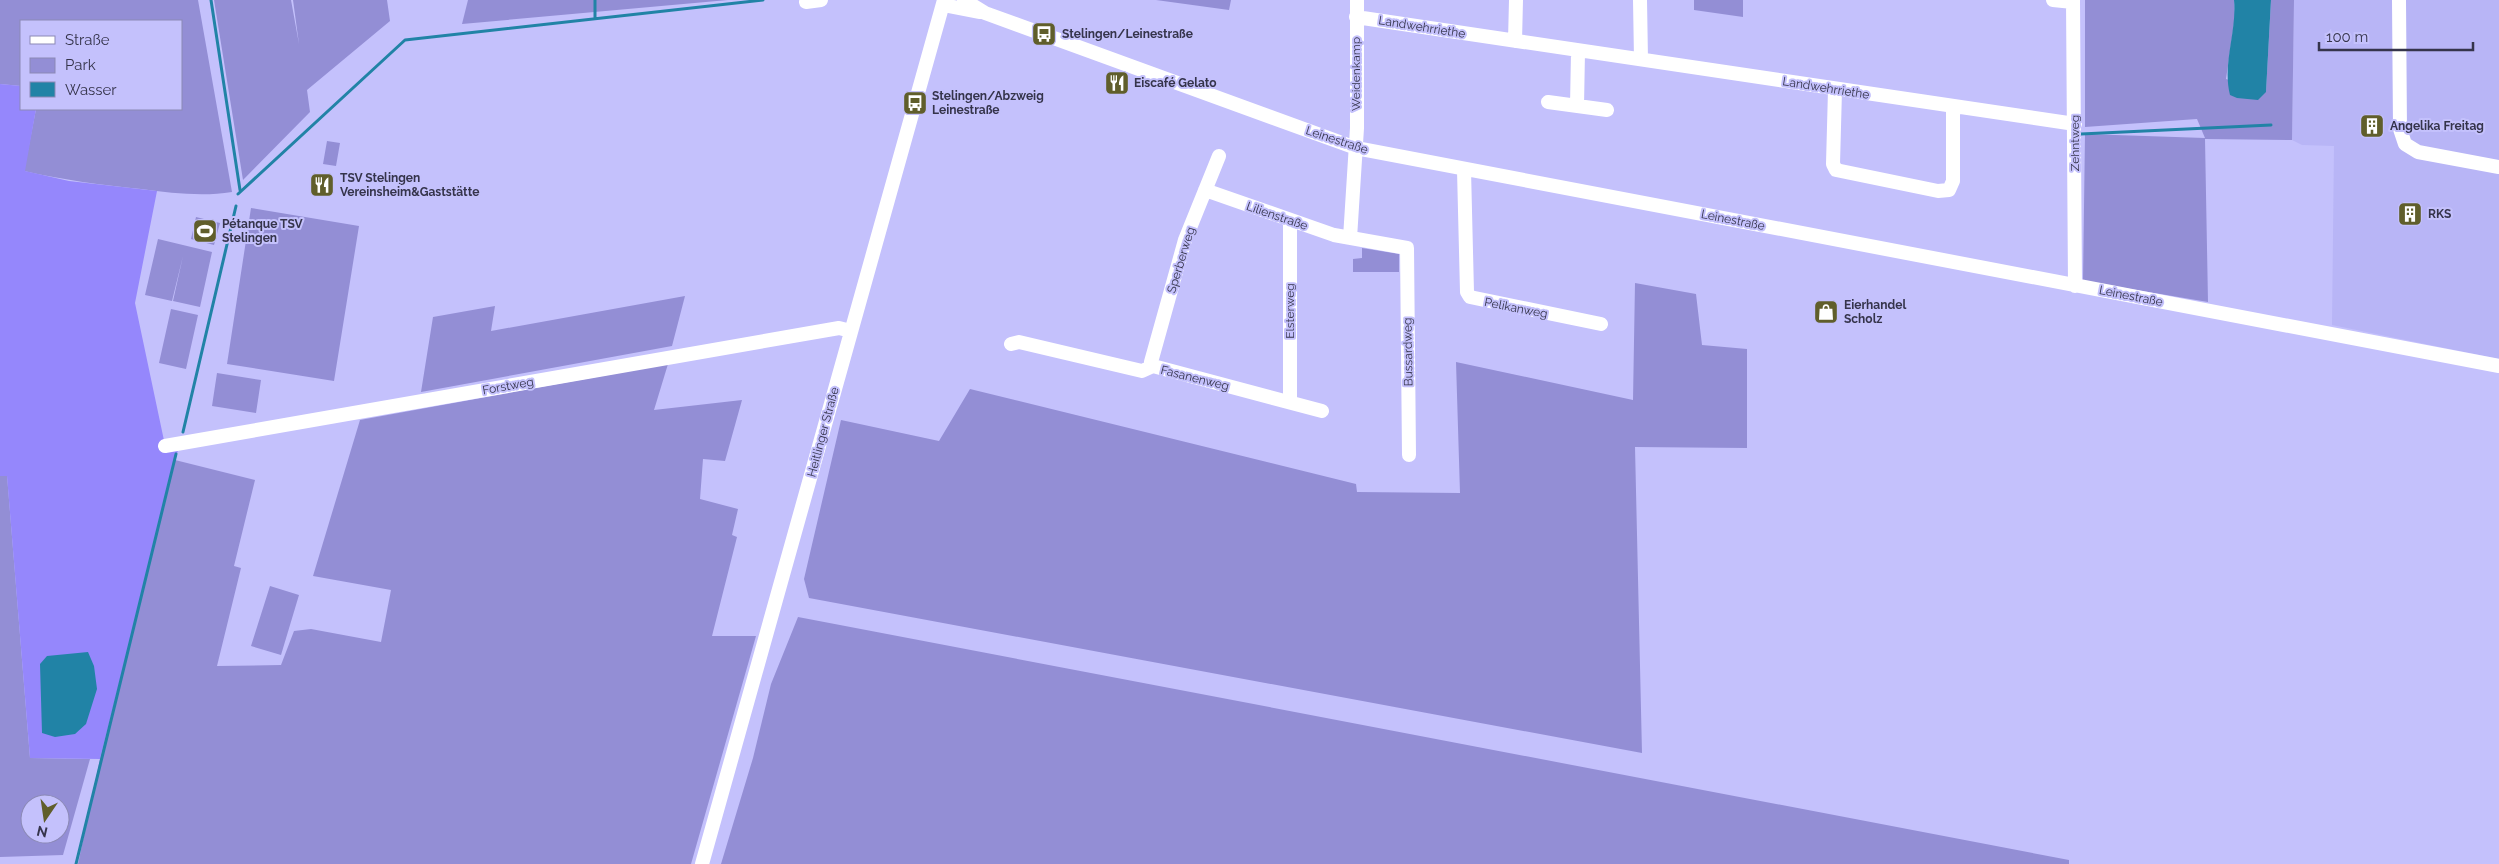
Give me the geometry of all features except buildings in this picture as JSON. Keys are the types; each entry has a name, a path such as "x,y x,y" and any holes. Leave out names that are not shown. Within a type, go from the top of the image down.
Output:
{"street":[{"path":"806,2 821,0"},
{"name":"Leinestraße","path":"964,0 985,13 1356,148 2499,366"},
{"name":"Weidenkamp","path":"1356,148 1357,0"},
{"path":"1515,41 1516,0"},
{"path":"1640,0 1641,59"},
{"path":"2053,0 2073,1"},
{"path":"2399,0 2400,130 2403,140 2418,152 2499,167"},
{"name":"Zehntweg","path":"2073,1 2075,124 2074,286"},
{"name":"Leinestraße","path":"943,2 960,10 985,13"},
{"name":"Heitlinger Straße","path":"702,864 943,2"},
{"name":"Landwehrriethe","path":"1356,17 1578,52 1641,59 1835,90 2075,124"},
{"path":"1577,106 1578,52"},
{"path":"1835,90 1833,164 1836,170 1938,191 1949,190 1953,181 1954,107"},
{"path":"1548,102 1607,110"},
{"path":"1350,238 1356,148"},
{"name":"Sperberweg","path":"1152,366 1151,362 1185,240 1219,156"},
{"name":"Pelikanweg","path":"1464,170 1467,292 1470,297 1601,324"},
{"name":"Lilienstraße","path":"1205,190 1290,221 1350,238 1407,248"},
{"name":"Elsterweg","path":"1290,221 1290,402"},
{"name":"Bussardweg","path":"1407,248 1409,455"},
{"name":"Forstweg","path":"165,446 839,328 850,331"},
{"name":"Fasanenweg","path":"1011,344 1019,342 1142,371 1152,366 1322,411"}],"shaded area":[{"path":"2294,0 2499,0 2499,359 2332,325 2334,146 2302,145 2292,140"},
{"path":"0,84 20,86 20,110 36,110 25,171 69,181 157,191 135,303 166,450 178,450 100,759 30,758 7,476 0,476"}],"green space":[{"path":"0,0 198,0 232,192 209,194 176,193 82,182 24,171 36,110 182,110 182,20 20,20 20,86 0,84"},
{"path":"214,0 291,0 299,44 293,0 387,0 390,21 307,90 310,112 243,180"},
{"path":"468,0 728,0 462,24"},
{"path":"1156,0 1231,0 1229,10"},
{"path":"1694,0 1743,0 1743,17 1694,10"},
{"path":"2085,0 2234,0 2235,17 2226,79 2266,92 2271,0 2294,0 2292,140 2205,139 2208,302 2083,281 2085,134 2205,138 2197,119 2085,127"},
{"path":"327,141 340,143 336,166 323,164"},
{"path":"251,208 359,226 334,381 227,364"},
{"name":"Pétanque TSV Stelingen","path":"196,217 220,223 214,245 191,239"},
{"path":"158,239 212,252 200,307 173,301 183,256 172,301 145,295"},
{"path":"1362,248 1399,254 1399,272 1353,272 1353,259 1362,258"},
{"path":"1635,283 1696,294 1702,345 1747,349 1747,448 1635,447 1642,753 809,598 804,579 841,420 939,441 970,389 1356,484 1357,492 1460,493 1456,362 1633,400"},
{"path":"685,296 672,346 421,392 433,317 495,306 491,331"},
{"path":"171,309 198,315 186,369 159,363"},
{"path":"668,364 654,410 742,400 725,461 703,459 700,499 738,509 732,535 737,537 712,636 756,636 691,864 78,864 100,759 175,460 255,480 234,566 241,568 217,666 281,665 294,631 311,629 381,642 391,590 313,576 360,420"},
{"path":"217,373 261,380 256,413 212,406"},
{"path":"7,475 30,758 90,759 70,830 70,794 20,794 20,844 66,844 63,855 0,857 0,476"},
{"path":"270,586 299,595 281,655 251,646"},
{"path":"798,617 2069,860 2069,864 721,864 753,758 771,684"}],"water":[{"path":"2234,0 2271,0 2266,92 2258,100 2237,98 2230,95 2228,72 2234,24"},
{"path":"88,652 94,666 97,689 86,724 75,734 55,737 42,733 40,664 47,656"}],"waterway":[{"path":"211,0 240,190"},
{"path":"595,0 595,18"},
{"path":"238,194 405,40 763,0"},
{"path":"2081,134 2271,125"},
{"path":"183,432 236,206"},
{"path":"76,864 176,454"}],"place":[{"name":"Stelingen/Leinestraße","path":"1044,34"},
{"name":"Eiscafé Gelato","path":"1117,83"},
{"name":"Stelingen/Abzweig Leinestraße","path":"915,103"},
{"name":"Angelika Freitag","path":"2372,126"},
{"name":"TSV Stelingen Vereinsheim&Gaststätte","path":"322,185"},
{"name":"RKS","path":"2410,214"},
{"name":"Pétanque TSV Stelingen","path":"205,231"},
{"name":"Eierhandel Scholz","path":"1826,312"}]}
